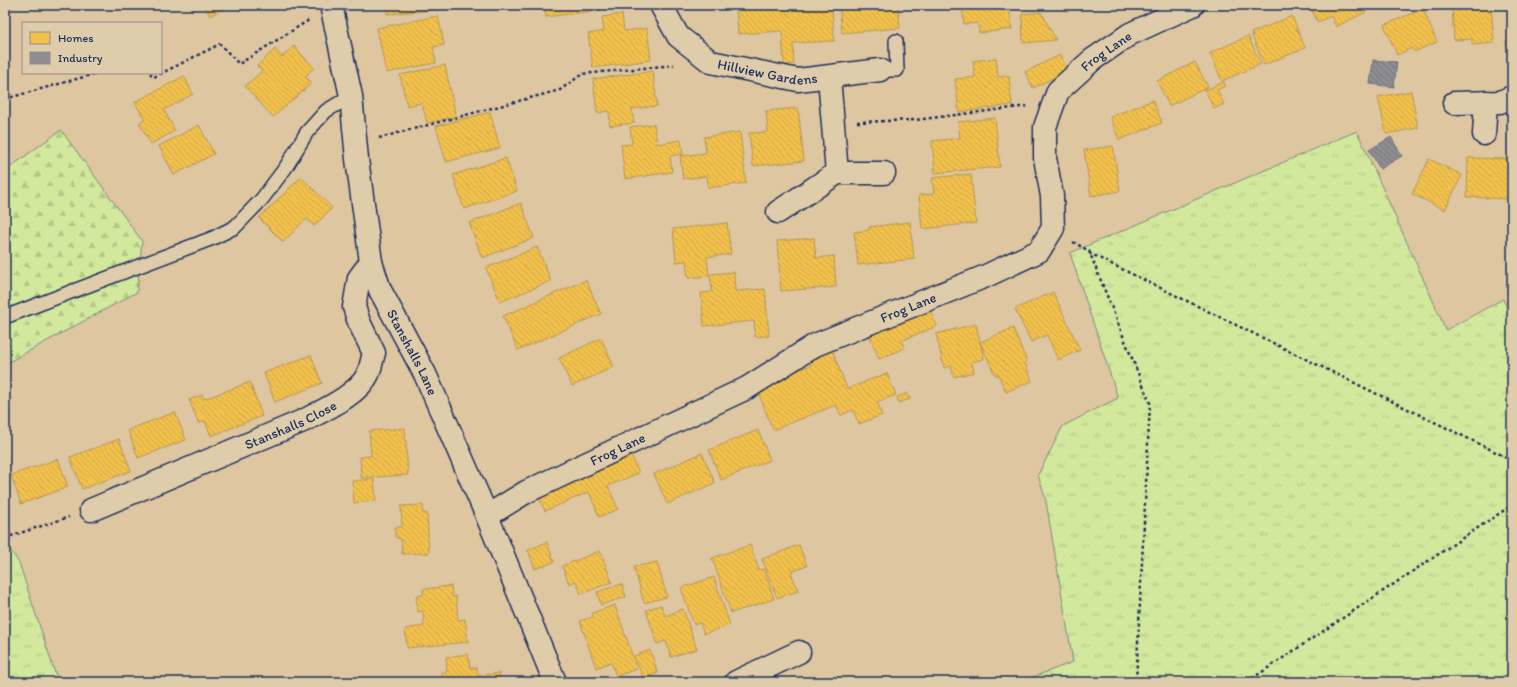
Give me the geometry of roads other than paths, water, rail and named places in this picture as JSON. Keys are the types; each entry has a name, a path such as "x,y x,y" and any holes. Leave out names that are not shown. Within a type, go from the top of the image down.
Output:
{"street":[{"name":"Stanshalls Lane","path":"332,5 351,96 371,262 380,290 426,374 488,516 555,682"},
{"name":"Hillview Gardens","path":"661,5 678,36 711,62 798,80 880,70"},
{"name":"Frog Lane","path":"488,516 526,492 747,388 815,345 986,276 1039,251 1053,228 1052,196 1045,158 1045,127 1058,91 1092,60 1130,34 1193,5"},
{"name":"Hillview Gardens","path":"829,77 837,173"},
{"path":"1454,103 1500,102 1512,97"},
{"path":"1484,134 1486,102"},
{"path":"778,212 837,173 884,173"},
{"name":"Stanshalls Close","path":"91,510 305,420 333,405 354,391 368,375 374,352 359,322 354,307 359,278 371,262"},
{"path":"736,682 799,652"}],"lane":[{"path":"880,70 897,70 896,41"},
{"path":"5,317 213,238 235,227 262,199 286,167 306,132 326,111 351,96"}]}
